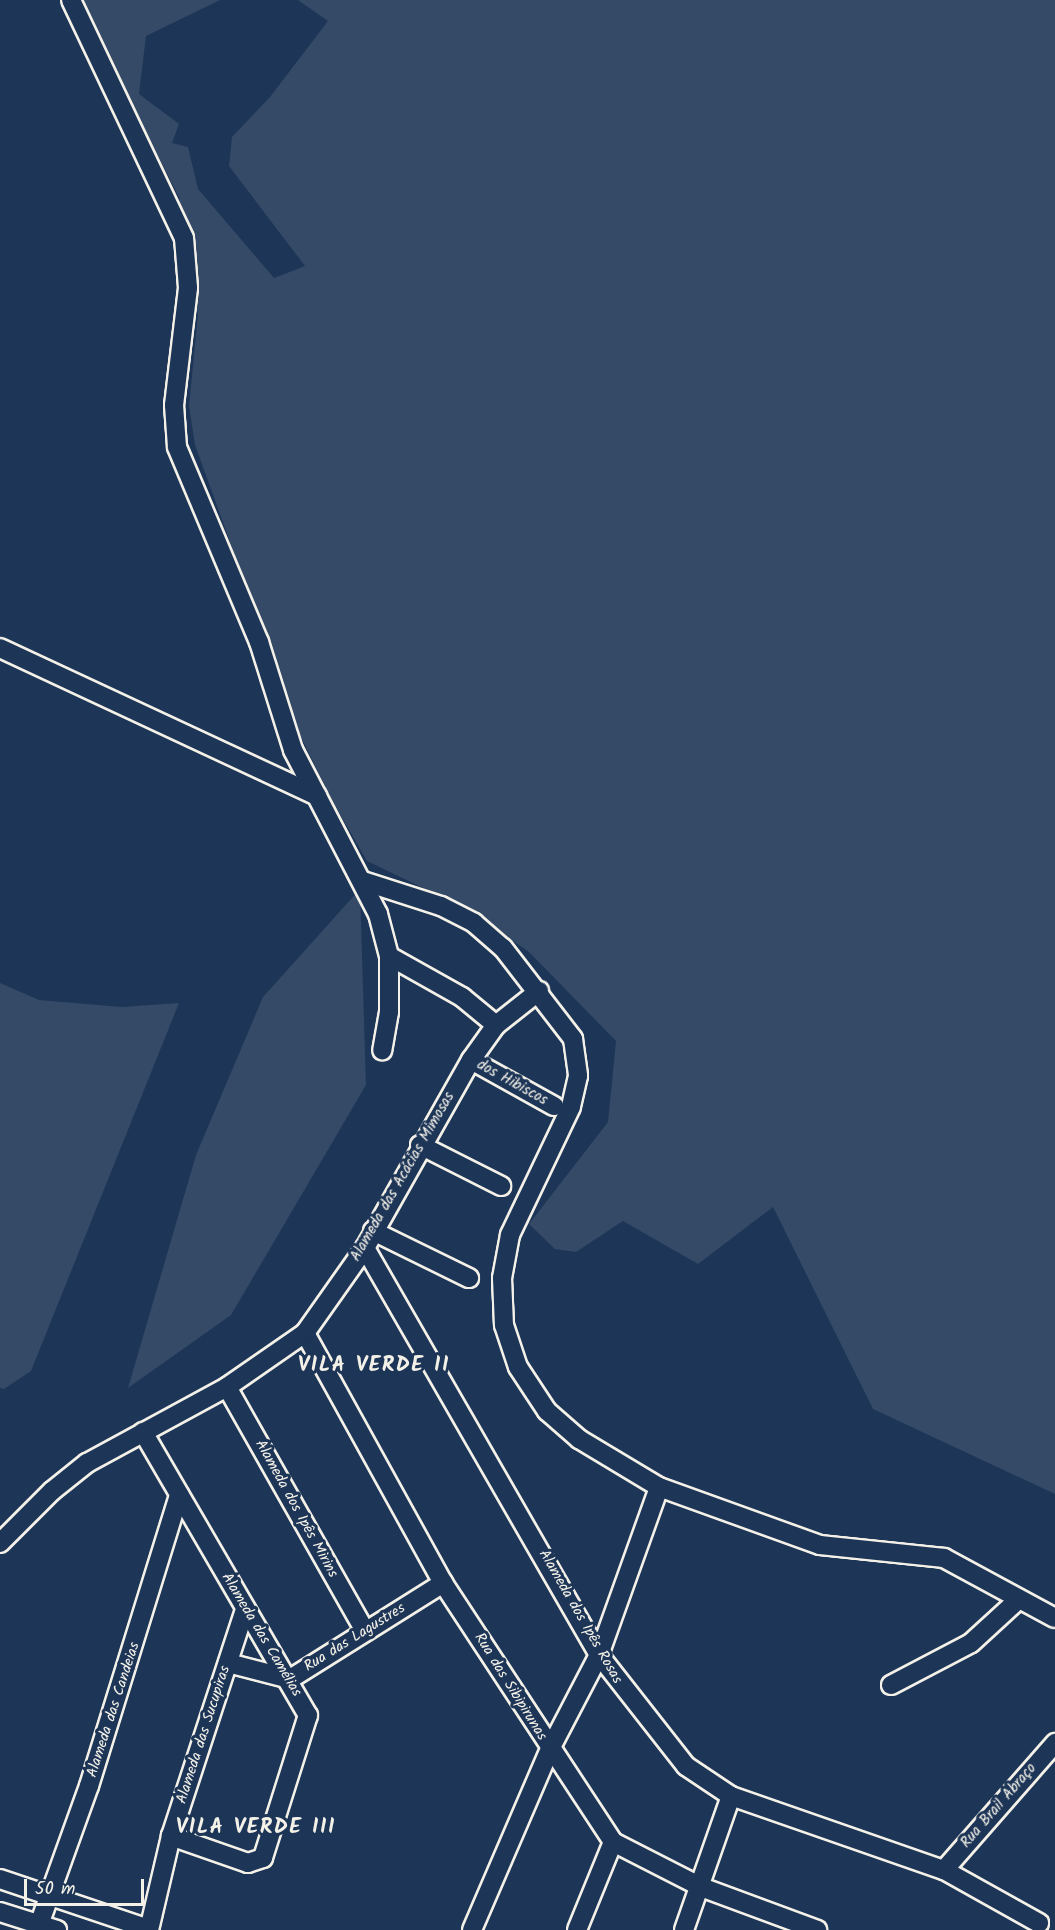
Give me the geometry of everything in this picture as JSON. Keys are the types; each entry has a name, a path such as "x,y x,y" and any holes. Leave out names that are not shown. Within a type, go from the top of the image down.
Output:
{"street":[{"path":"71,0 183,238 188,288 174,405 177,447 260,642 293,750 363,881 389,956 389,1012 382,1050"},
{"path":"0,648 317,796"},
{"path":"363,881 441,906 474,923 503,948 573,1039 578,1076 571,1107 510,1235 502,1278 504,1325 518,1367 547,1411 579,1439 659,1487 820,1545 944,1558 1055,1618"},
{"path":"389,956 462,997 496,1024"},
{"name":"Alameda das Acácias Mimosas","path":"0,1543 52,1491 87,1463 227,1387 305,1333 365,1248 420,1145 471,1060 496,1024 538,991"},
{"name":"dos Hibiscos","path":"471,1060 554,1106"},
{"path":"420,1145 501,1186"},
{"path":"373,1231 469,1278"},
{"name":"Alameda dos Ipês Rosas","path":"365,1248 599,1655 686,1766 731,1797 944,1870 1042,1922"},
{"name":"Rua das Sibipirunas","path":"305,1333 443,1583 549,1749 613,1842 701,1887 817,1930"},
{"name":"Alameda dos Ipês Mirins","path":"227,1387 365,1631"},
{"name":"Alameda das Camélias","path":"143,1432 245,1610 290,1679 308,1714 306,1731 263,1858 248,1863 171,1836"},
{"path":"472,1930 549,1749 599,1655 659,1487"},
{"name":"Alameda das Candeias","path":"40,1922 48,1893 90,1786 179,1495"},
{"name":"Rua das Lagustres","path":"228,1663 290,1679 443,1583"},
{"path":"891,1685 971,1643 1019,1599"},
{"name":"Alameda das Sucupiras","path":"149,1930 171,1836 245,1610"},
{"name":"Rua Brail Abraço","path":"944,1870 1055,1743"},
{"path":"684,1930 731,1797"},
{"path":"577,1930 613,1842"},
{"path":"0,1879 48,1893 149,1930"},
{"path":"0,1912 40,1922 57,1930"}],"shaded area":[{"path":"78,0 220,0 146,36 139,94 179,124 172,143 188,147 198,189 274,278 305,266 229,166 232,137 270,97 328,21 298,0 1055,0 1055,1494 873,1409 773,1207 698,1264 623,1221 576,1252 555,1249 529,1224 608,1122 616,1041 529,952 465,908 367,861 334,804 299,733 195,445 189,406 198,314 179,197"},
{"path":"360,889 366,1085 231,1315 128,1388 196,1155 263,997"},
{"path":"0,983 39,1000 122,1007 179,1003 31,1371 4,1389 0,1388"}],"district":[{"name":"VILA VERDE II","path":"374,1366"},
{"name":"VILA VERDE III","path":"256,1828"}]}
